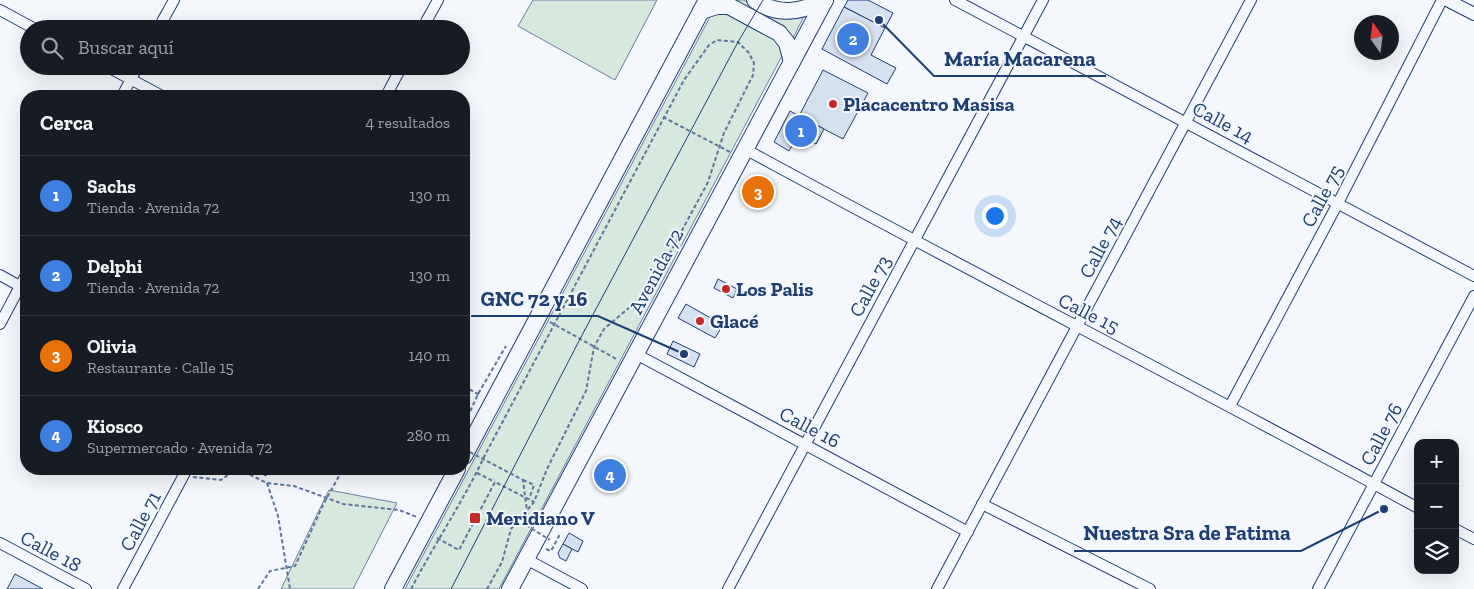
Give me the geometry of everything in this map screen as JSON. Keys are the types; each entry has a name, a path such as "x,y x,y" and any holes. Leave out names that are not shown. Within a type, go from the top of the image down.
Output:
{"highway":[{"path":"755,0 776,10 793,12 809,9 825,0"},
{"name":"Avenida 72","path":"510,589 825,0"},
{"path":"470,444 704,5 729,6 779,32 787,43 792,62"},
{"path":"393,589 454,475"}],"street":[{"path":"163,20 174,0"},
{"path":"427,20 438,0"},
{"name":"Calle 14","path":"955,0 1474,276"},
{"name":"Calle 73","path":"728,589 1043,0"},
{"name":"Calle 74","path":"937,589 1251,0"},
{"name":"Calle 75","path":"1230,406 1338,203 1442,0"},
{"path":"1448,0 1474,14"},
{"path":"0,10 20,21"},
{"path":"122,75 150,90"},
{"path":"125,90 134,75"},
{"path":"389,90 397,75"},
{"name":"Calle 15","path":"743,153 1230,406 1414,506"},
{"path":"0,275 20,285"},
{"path":"0,324 20,292"},
{"name":"Calle 76","path":"1318,589 1474,296"},
{"name":"Calle 16","path":"632,360 805,444 968,532"},
{"name":"Calle 71","path":"123,589 183,475"},
{"path":"982,504 1134,585 1150,589"},
{"path":"1459,531 1474,539"},
{"name":"Calle 18","path":"0,543 86,589"},
{"path":"526,559 582,589"}],"path":[{"path":"411,589 438,538 468,491 684,80 709,45 717,40 738,42 749,53 754,63 753,75 718,146 708,182 650,290 604,329 594,347 586,391 547,469 534,502 511,529 502,562 487,589"},
{"path":"648,110 718,146 743,153"},
{"path":"538,316 594,347 632,360"},
{"path":"470,389 492,402"},
{"path":"470,452 534,485 529,499"},
{"path":"477,473 534,502"},
{"path":"198,475 221,480 228,475"},
{"path":"250,475 267,483 294,486 326,499 348,505 399,510 428,523 438,538 459,550 475,523 495,482"},
{"path":"258,589 270,571 295,566 326,499 340,475"},
{"path":"524,481 529,527 550,540"},
{"path":"267,483 278,516 290,589"}],"shaded area":[{"path":"533,0 657,0 615,80 518,26"},
{"path":"719,0 744,0 760,13 775,18 790,19 804,16 792,40"},
{"path":"723,11 778,39 783,54 499,589 405,589 466,475 470,475 470,467 710,17 715,12"},
{"path":"329,490 397,503 353,589 281,589"}],"building":[{"path":"848,0 868,0 893,13 885,28 844,7"},
{"path":"844,7 885,28 871,55 896,68 887,84 822,49"},
{"name":"Placacentro Masisa","path":"823,70 868,93 843,139 799,116"},
{"path":"790,111 824,129 816,144 798,134 789,151 774,142"},
{"path":"757,184 769,190 762,203 747,194 752,185"},
{"name":"Los Palis","path":"718,279 737,289 733,298 714,288"},
{"name":"Glacé","path":"686,304 723,325 715,338 678,318"},
{"path":"673,341 700,354 694,367 667,354"},
{"path":"601,464 623,475 618,486 596,475"},
{"path":"569,533 583,541 578,552 563,544"},
{"path":"563,544 572,549 566,561 560,558 558,553"},
{"path":"15,574 43,589 7,589"}],"tram line":[{"path":"451,589 580,339 738,42 763,0"}],"place":[{"name":"María Macarena","path":"879,20"},
{"name":"Delphi","path":"853,39"},
{"name":"Placacentro Masisa","path":"833,104"},
{"name":"Sachs","path":"801,131"},
{"name":"Olivia","path":"758,192"},
{"name":"Los Palis","path":"726,289"},
{"name":"Glacé","path":"700,321"},
{"name":"GNC 72 y 16","path":"684,354"},
{"name":"Kiosco","path":"610,475"},
{"name":"Nuestra Sra de Fatima","path":"1384,509"},
{"name":"Meridiano V","path":"475,518"}]}
